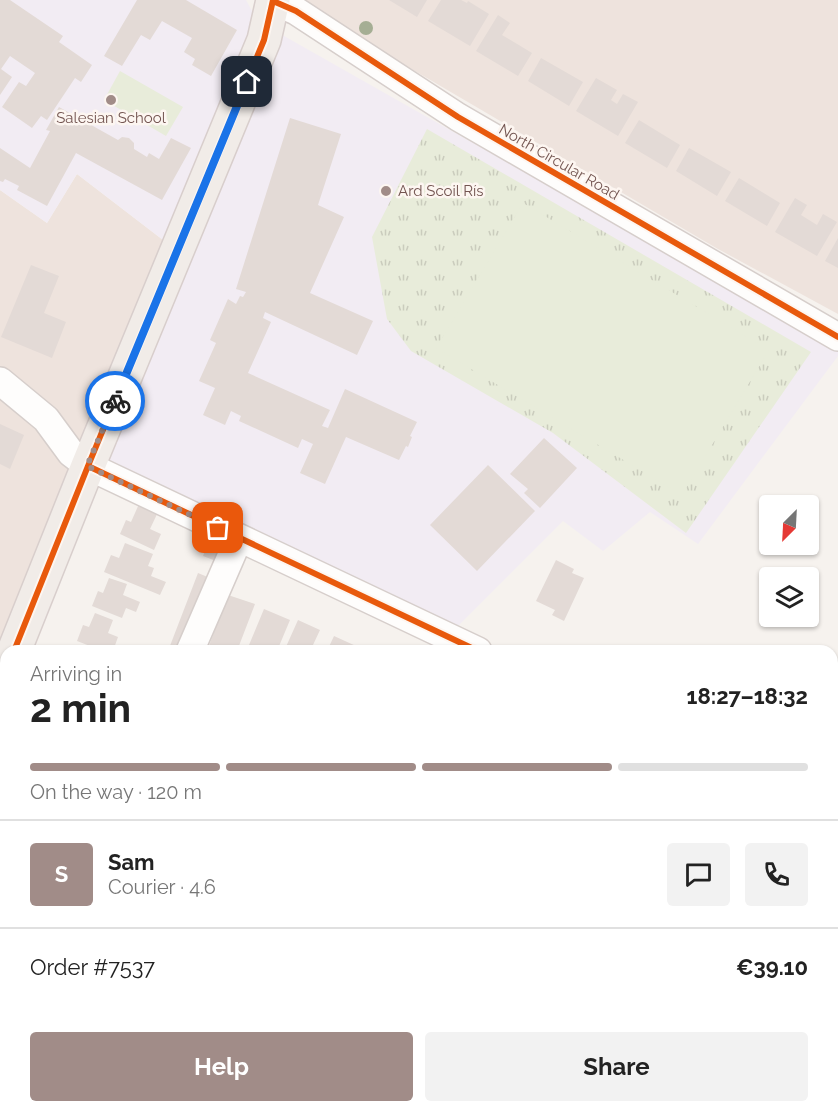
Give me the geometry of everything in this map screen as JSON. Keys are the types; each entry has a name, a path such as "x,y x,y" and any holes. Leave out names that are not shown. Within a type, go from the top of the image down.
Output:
{"main road":[{"path":"16,645 87,466 264,40 273,0"}],"street":[{"name":"North Circular Road","path":"273,0 296,11 458,117 838,337"},
{"path":"0,381 46,418 71,453 87,466 465,645"},
{"path":"193,645 239,538"}],"shaded area":[{"name":"Salesian School","path":"0,0 246,0 252,11 252,26 163,240 77,174 47,223 0,190"},
{"path":"294,0 838,0 838,314 718,249"},
{"name":"Ard Scoil Rís","path":"277,32 838,350 838,356 698,544 650,512 603,551 563,521 457,627 109,462"},
{"path":"77,174 163,240 0,645 0,190 47,223"}],"green space":[{"path":"120,71 183,107 166,136 104,100"},
{"path":"427,129 811,352 686,533 553,433 411,351 387,319 372,237"},
{"path":"523,203 769,350 682,495 436,348"}],"building":[{"path":"0,0 10,0 63,36 59,42 92,65 81,82 75,78 47,120 41,116 32,128 2,107 19,82 26,86 35,73 10,56 1,69 12,77 0,95"},
{"path":"137,0 186,0 237,30 211,76 192,65 195,59 184,52 192,38 162,21 150,40 141,35 122,66 104,56"},
{"path":"389,0 427,0 417,17"},
{"path":"441,0 461,0 467,3 468,1 489,14 470,46 428,21"},
{"path":"498,15 510,23 502,35 532,53 518,76 476,51"},
{"path":"541,58 583,82 569,106 528,81"},
{"path":"596,78 617,90 611,100 617,104 623,94 638,102 618,136 576,111"},
{"path":"59,107 118,140 122,137 129,138 134,143 134,149 147,157 149,153 159,159 171,138 191,148 162,200 76,153 47,206 17,190 19,186 5,179 3,182 0,181 0,148 30,168 50,131 46,130"},
{"path":"290,118 341,134 318,205 344,217 310,293 373,321 357,355 265,312 263,318 271,322 248,373 330,410 322,426 328,428 345,389 417,422 410,436 412,437 408,447 406,446 399,460 346,437 325,484 300,473 313,444 302,439 298,448 239,421 241,416 231,411 225,425 203,415 215,388 199,381 216,343 210,340 228,299 236,304 240,296 243,297 246,292 236,289"},
{"path":"639,120 680,145 667,168 625,143"},
{"path":"689,148 731,172 717,196 676,171"},
{"path":"739,178 780,203 767,226 725,201"},
{"path":"795,198 807,205 801,215 817,225 823,214 837,222 817,256 775,232"},
{"path":"838,238 838,268 825,261"},
{"path":"31,265 59,276 44,313 66,322 52,358 1,337"},
{"path":"0,424 24,435 10,469 0,464"},
{"path":"544,438 577,468 540,508 524,493 528,489 510,474"},
{"path":"488,465 535,511 477,571 430,525"},
{"path":"139,504 158,512 150,529 161,534 154,550 120,534 126,520 131,522"},
{"path":"210,539 223,544 216,561 203,556"},
{"path":"125,543 153,554 148,566 154,568 151,576 166,582 160,595 104,572 111,555 119,558"},
{"path":"556,560 574,569 572,573 584,578 564,621 552,615 555,610 536,601"},
{"path":"198,573 210,578 182,645 170,645"},
{"path":"109,578 127,584 123,595 140,602 136,612 126,608 122,618 92,606 98,591 103,593"},
{"path":"228,595 255,604 239,645 209,645"},
{"path":"264,609 290,620 280,645 249,645"},
{"path":"95,613 113,620 108,633 118,637 115,645 87,645 77,641 83,625 89,627"},
{"path":"298,620 320,630 313,645 287,645"},
{"path":"334,636 354,645 330,645"}],"cycle path":[{"path":"16,645 264,40 273,0"},
{"path":"273,1 296,11 458,117 838,337"},
{"path":"88,466 465,645"}],"way so far":[{"path":"115,401 87,466 218,528"}],"place":[{"name":"Salesian School","path":"111,100"},
{"name":"Ard Scoil Rís","path":"386,191"}],"route":[{"path":"115,401 247,82"}]}
